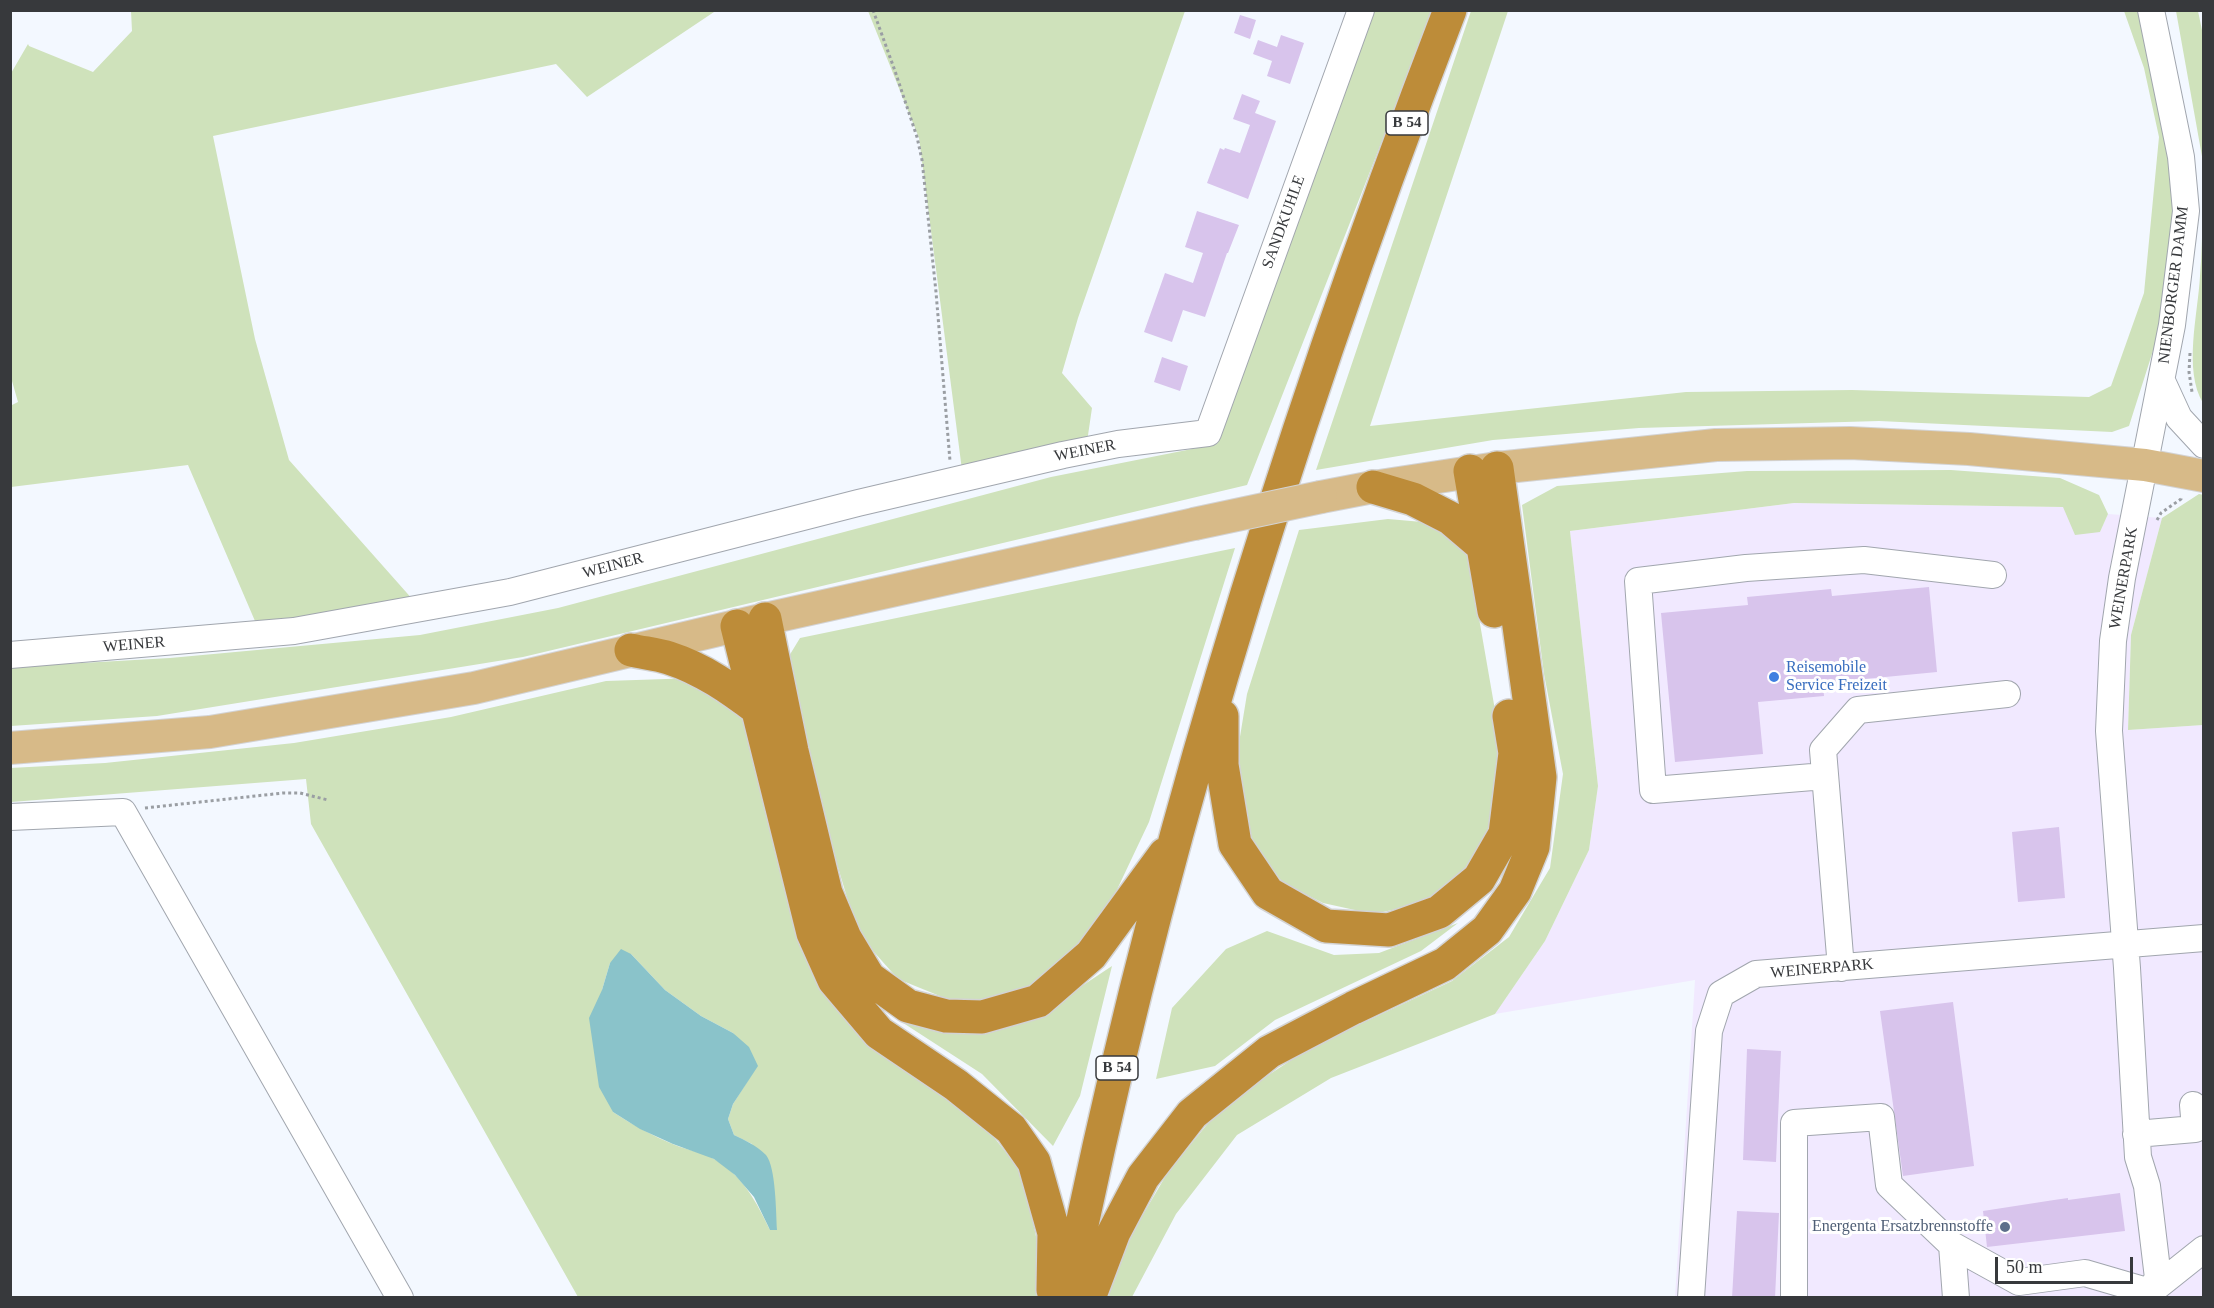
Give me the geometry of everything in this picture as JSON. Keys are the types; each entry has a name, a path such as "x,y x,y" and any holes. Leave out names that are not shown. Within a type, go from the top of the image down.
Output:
{"highway":[{"name":"B 54","path":"1067,1298 1112,1086 1175,841 1222,678 1297,438 1362,247 1450,10"},
{"path":"1222,678 1222,765 1235,844 1268,893 1326,926 1389,930 1439,912 1479,879 1505,834 1515,753 1484,547 1483,469"},
{"path":"1089,1298 1114,1232 1143,1177 1192,1114 1269,1052 1445,964 1487,930 1515,891 1533,847 1540,777 1483,469"},
{"path":"1373,486 1413,499 1450,518 1484,547"},
{"path":"751,623 759,710 813,933 834,980 879,1033 956,1085 1011,1129 1034,1161 1054,1233 1052,1298"},
{"path":"751,623 792,751 826,893 845,938 869,978 908,1006 946,1016 982,1017 1038,1001 1091,955 1175,841"},
{"path":"632,650 668,658 695,668 728,686 759,710"}],"main road":[{"path":"10,748 210,732 474,688 632,650 1194,524 1373,486 1483,469 1716,445 1850,443 1970,449 2145,465 2194,474"}],"street":[{"name":"SANDKUHLE","path":"1208,433 1361,10"},
{"name":"NIENBORGER DAMM","path":"2145,465 2172,325 2186,212 2181,157 2151,10"},
{"path":"2162,381 2179,418 2204,445"},
{"name":"WEINER","path":"10,655 294,631 510,592 858,502 1118,444 1208,433"},
{"name":"WEINERPARK","path":"2125,944 2109,731 2113,641 2122,578 2145,465"},
{"path":"1825,776 1653,790 1638,581 1746,568 1864,560 1993,575"},
{"path":"1841,968 1823,750 1858,710 2007,694"},
{"path":"10,817 123,812 400,1298"},
{"name":"WEINERPARK","path":"1691,1298 1709,1031 1721,994 1756,974 2204,938"},
{"path":"2125,944 2137,1146 2132,1187 2143,1278 2149,1296"},
{"path":"2137,1146 2195,1129 2193,1105"},
{"path":"1794,1298 1794,1123 1881,1117 1889,1185 1952,1245 2019,1282 2085,1274 2149,1296"},
{"path":"1952,1245 1956,1298"},
{"path":"2149,1296 2204,1249"}],"path":[{"path":"873,10 896,71 922,160 952,481"},
{"path":"2154,525 2161,513 2181,499 2194,474"},
{"path":"123,812 283,793 300,793 328,800"}],"shaded area":[{"path":"1794,503 2064,507 2100,532 2108,514 2162,518 2131,635 2128,730 2203,725 2203,1297 1675,1297 1695,980 1495,1014 1545,941 1589,850 1598,786 1570,531"}],"green space":[{"path":"131,11 743,11 714,12 587,97 556,64 213,136 255,339 289,460 414,601 258,628 188,465 11,487 10,406 18,402 10,374 10,75 28,44 93,72 132,31"},
{"path":"868,11 1185,11 1078,318 1062,373 1092,408 1087,442 962,470 919,138"},
{"path":"1372,11 1433,11 1247,485 523,657 157,716 11,726 11,667 170,658 420,635 558,608 1051,477 1217,444"},
{"path":"1471,11 1508,11 1370,426 1686,392 1852,390 2089,397 2111,386 2144,293 2159,137 2144,68 2124,11 2142,11 2170,146 2174,235 2158,335 2129,426 2112,432 1879,421 1639,428 1493,440 1316,470"},
{"path":"2176,11 2198,11 2204,40 2203,162"},
{"path":"2203,207 2204,403 2197,390 2193,358 2201,267"},
{"path":"1951,470 2060,478 2099,495 2108,514 2100,532 2075,535 2063,507 1794,503 1570,531 1598,786 1589,850 1545,941 1495,1014 1331,1078 1237,1135 1176,1214 1132,1297 1104,1298 1118,1257 1168,1172 1223,1105 1311,1047 1452,981 1509,937 1550,868 1563,774 1544,674 1522,505 1557,486 1747,471"},
{"path":"2199,494 2204,495 2203,725 2128,730 2131,635 2162,518"},
{"path":"1388,519 1434,523 1467,549 1504,762 1497,825 1456,881 1421,904 1373,914 1323,903 1283,883 1251,842 1236,761 1247,694 1299,530"},
{"path":"1235,548 1149,822 1105,915 1084,949 1025,1001 957,1003 898,979 858,934 834,854 786,661 800,638"},
{"path":"696,678 749,722 798,933 970,1107 1023,1174 1038,1246 1037,1297 578,1297 311,824 306,779 11,802 10,768 105,763 294,743 451,717 606,681","holes":["631,954 665,990 701,1016 733,1033 757,1066 733,1104 728,1119 734,1135 752,1144 770,1230 748,1190 724,1165 700,1153 659,1138 613,1112 602,990 610,963"]},
{"path":"1458,923 1421,951 1275,1020 1215,1066 1156,1079 1172,1008 1226,949 1267,931 1334,955 1379,953"},
{"path":"1112,966 1080,1096 1053,1146 982,1074 894,1017 975,1033 1029,1021"}],"water":[{"path":"621,949 631,954 665,990 701,1016 733,1033 749,1047 758,1066 733,1104 728,1119 734,1135 759,1149 769,1161 775,1191 777,1230 770,1230 754,1197 735,1175 714,1159 640,1129 613,1112 599,1087 589,1018 602,990 610,963"}],"building":[{"path":"1240,15 1256,20 1250,39 1234,33"},
{"path":"1281,35 1304,43 1290,84 1267,76 1272,61 1253,54 1258,40 1277,47"},
{"path":"1242,94 1260,101 1255,113 1276,121 1248,199 1207,183 1220,148 1240,153 1250,125 1233,119"},
{"path":"1197,211 1239,225 1205,317 1183,310 1172,342 1144,332 1165,273 1193,283 1203,253 1185,247"},
{"path":"1162,357 1188,366 1180,391 1154,382"},
{"name":"Reisemobile Service Freizeit","path":"1929,587 1937,672 1823,683 1824,696 1758,702 1763,754 1675,762 1661,613 1748,605 1747,597 1831,589 1832,596"},
{"path":"2059,827 2065,898 2018,902 2012,832"},
{"path":"1953,1002 1974,1166 1903,1176 1880,1011"},
{"path":"1747,1049 1781,1051 1776,1162 1743,1160"},
{"path":"2120,1193 2125,1231 1987,1247 1983,1211 2068,1198 2068,1200"},
{"path":"1737,1211 1779,1213 1775,1298 1732,1298"}],"place":[{"name":"Reisemobile Service Freizeit","path":"1774,677"},
{"name":"Energenta Ersatzbrennstoffe","path":"2005,1227"}]}
